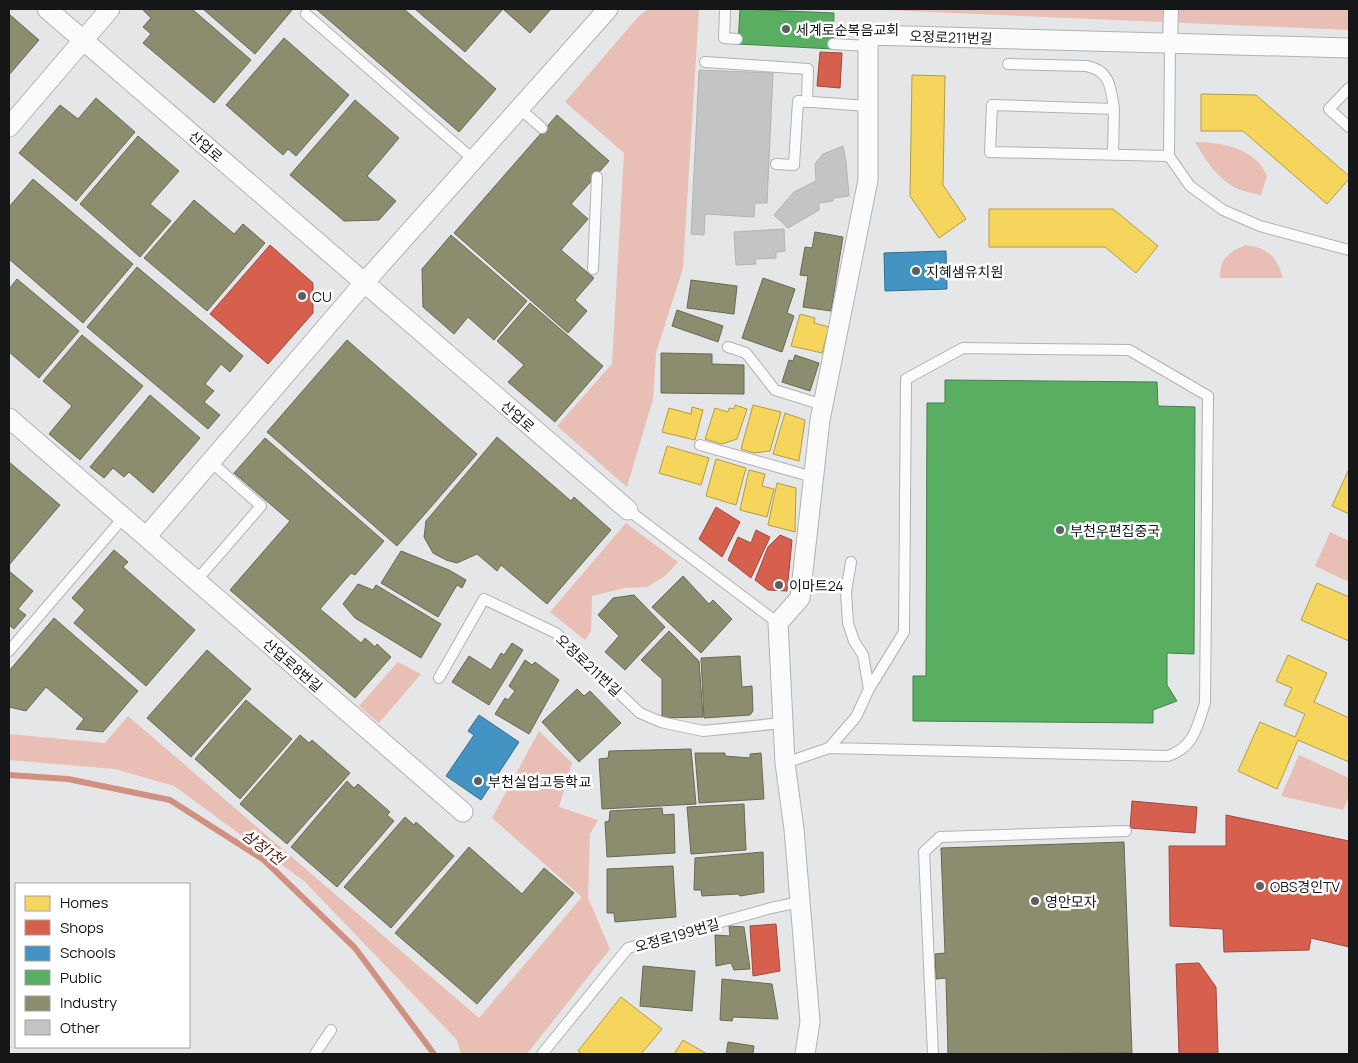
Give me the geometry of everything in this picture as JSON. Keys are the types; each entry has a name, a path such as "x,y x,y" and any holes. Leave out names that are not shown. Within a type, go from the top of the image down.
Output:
{"street":[{"name":"산업로","path":"47,9 628,510"},
{"path":"9,127 110,9"},
{"path":"146,537 364,283 608,9"},
{"path":"1170,44 1171,9"},
{"name":"오정로211번길","path":"868,46 868,35 1349,48"},
{"path":"805,1054 810,1022 794,829 785,763 778,623 800,598 823,405 868,180 868,46"},
{"name":"산업로8번길","path":"9,418 463,812"}],"lane":[{"path":"725,12 724,38 737,39"},
{"path":"306,14 474,160"},
{"path":"833,44 868,46"},
{"path":"1170,44 1169,156 1190,186 1223,210 1260,226 1349,250"},
{"path":"705,62 808,70 807,102"},
{"path":"1008,64 1086,66 1097,68 1104,74 1110,85 1114,109 1113,154"},
{"path":"1349,88 1329,109 1349,127"},
{"path":"776,164 794,165 798,101 868,106"},
{"path":"1114,109 992,105 990,152 1169,156"},
{"path":"519,108 542,128"},
{"path":"593,269 598,177"},
{"path":"728,347 746,353 775,390 823,405"},
{"path":"785,763 829,748 1168,756 1186,746 1193,737 1205,703 1208,396 1129,350 963,348 906,379 904,632 869,689 856,717 829,748"},
{"path":"700,445 813,477"},
{"path":"196,581 262,506 210,462"},
{"path":"628,510 778,623"},
{"path":"9,651 123,518"},
{"path":"851,562 846,592 848,623 854,641 863,655 869,689"},
{"name":"오정로211번길","path":"439,678 484,599 556,633 640,713 661,722 703,731 783,722"},
{"path":"933,1054 924,852 940,837 1126,831"},
{"name":"오정로199번길","path":"542,1054 628,948 771,908 800,902"},
{"path":"316,1054 331,1030"}],"shaded area":[{"path":"648,9 699,9 683,268 656,353 653,399 627,487 557,426 612,364 624,153 565,102 638,17"},
{"path":"862,9 1349,9 1349,30"},
{"path":"1195,142 1228,146 1245,152 1252,157 1261,165 1267,175 1261,195 1240,190 1228,183 1212,167"},
{"path":"1245,245 1260,248 1270,254 1274,258 1283,278 1220,278 1220,271 1226,257"},
{"path":"626,523 678,562 665,576 647,587 625,588 592,596 591,631 585,640 550,612"},
{"path":"1330,532 1349,541 1349,582 1315,566"},
{"path":"398,662 421,674 379,723 359,706"},
{"path":"128,716 479,1018 582,897 492,818 539,731 572,763 559,807 598,820 590,834 588,898 610,949 527,1054 461,1054 457,1040 304,881 174,786 115,769 9,760 9,734 105,743"},
{"path":"1299,755 1349,778 1349,796 1343,810 1281,796"}],"building: Homes":[{"path":"912,75 945,76 943,185 966,219 939,238 910,196"},
{"path":"1201,94 1256,95 1349,176 1349,179 1327,204 1243,131 1201,131"},
{"path":"989,209 1113,209 1158,246 1136,273 1105,247 989,247"},
{"path":"800,314 815,318 814,323 829,327 822,353 791,346"},
{"path":"735,405 747,409 737,439 722,444 705,439 715,408 728,412 729,408 734,409"},
{"path":"753,405 781,412 770,451 754,453 741,449"},
{"path":"692,407 703,410 695,440 662,432 669,408 691,414"},
{"path":"785,413 805,420 799,461 773,454"},
{"path":"667,446 709,458 701,485 659,473"},
{"path":"716,459 746,468 736,505 706,496"},
{"path":"1349,469 1349,514 1332,506"},
{"path":"749,470 765,474 762,486 774,489 767,517 740,510"},
{"path":"777,483 796,488 795,532 768,525"},
{"path":"1317,583 1349,597 1349,641 1301,620"},
{"path":"1288,655 1327,673 1314,702 1349,718 1349,762 1298,740 1277,789 1238,771 1260,722 1295,737 1305,714 1284,705 1292,688 1276,681"},
{"path":"621,997 662,1029 641,1054 582,1054 578,1051"},
{"path":"683,1040 707,1054 674,1054"}],"building: Shops":[{"path":"820,52 842,53 840,88 817,86"},
{"path":"270,245 313,283 313,313 268,364 210,314"},
{"path":"716,507 740,522 722,557 699,539"},
{"path":"756,530 770,537 751,578 728,560 738,537 751,543"},
{"path":"780,535 792,540 787,591 768,590 755,580 768,547"},
{"path":"1132,801 1197,807 1195,833 1130,828"},
{"name":"OBS경인TV","path":"1226,815 1349,841 1349,947 1311,938 1309,950 1224,952 1223,929 1170,926 1169,846 1226,846"},
{"path":"776,924 780,971 753,976 750,926"},
{"path":"1199,963 1216,987 1218,1054 1179,1054 1176,964"}],"building: Schools":[{"name":"지혜샘유치원","path":"946,251 947,289 885,291 884,253"},
{"name":"부천실업고등학교","path":"479,715 519,742 481,800 446,776 474,735 468,731"}],"building: Public":[{"name":"세계로순복음교회","path":"740,9 834,13 833,49 738,44"},
{"name":"부천우편집중국","path":"945,380 1157,382 1158,406 1195,407 1194,654 1167,653 1167,685 1177,701 1153,710 1153,723 913,721 913,676 926,676 927,403 945,403"}],"building: Industry":[{"path":"144,9 192,9 251,60 214,103 143,43 151,34 143,27 151,18"},
{"path":"203,9 293,9 255,54"},
{"path":"316,9 404,9 496,89 459,132"},
{"path":"415,9 503,9 465,52"},
{"path":"503,9 551,9 530,33"},
{"path":"9,14 39,40 9,75"},
{"path":"284,38 349,95 296,156 288,149 283,155 226,105"},
{"path":"96,98 135,132 76,201 19,153 60,105 78,119"},
{"path":"355,100 399,138 367,176 396,201 379,220 344,221 290,175"},
{"path":"557,115 609,161 571,204 588,219 561,250 594,278 575,300 587,311 568,333 454,233"},
{"path":"138,136 179,171 150,204 171,221 140,257 80,204"},
{"path":"33,179 133,264 83,323 9,259 9,207"},
{"path":"194,200 234,234 243,224 265,243 207,311 144,258"},
{"path":"815,232 843,237 831,311 803,307 808,276 800,275 805,247 812,248"},
{"path":"451,235 527,301 494,340 468,317 454,334 423,307 422,269"},
{"path":"137,267 243,356 230,372 221,364 205,384 214,391 204,402 220,415 208,429 87,327"},
{"path":"763,278 795,289 787,313 794,316 782,352 742,338"},
{"path":"17,279 79,331 39,378 9,352 9,289"},
{"path":"691,280 737,286 734,314 687,308"},
{"path":"530,303 603,366 555,422 508,382 524,365 497,341"},
{"path":"677,310 723,326 718,342 672,326"},
{"path":"82,335 143,386 80,460 49,434 72,406 43,381"},
{"path":"347,340 477,454 397,546 267,432"},
{"path":"661,353 712,354 712,364 744,365 744,394 661,393"},
{"path":"795,355 819,363 810,391 782,382 789,360 793,361"},
{"path":"150,395 200,438 153,493 129,472 124,477 113,468 104,478 90,467"},
{"path":"497,437 571,501 574,497 611,530 547,604 501,565 497,571 477,554 457,563 446,560 433,553 424,537 426,521"},
{"path":"265,438 384,541 355,575 351,573 320,609 361,643 365,638 375,647 377,644 391,657 355,698 230,590 290,521 234,473"},
{"path":"9,462 60,505 9,565"},
{"path":"114,550 128,562 123,567 195,630 146,686 74,623 85,610 72,598"},
{"path":"401,551 449,570 466,580 462,588 457,585 438,617 381,583"},
{"path":"9,571 33,591 18,609 26,615 14,629 9,625"},
{"path":"683,576 709,604 713,600 732,619 701,653 652,607"},
{"path":"358,584 373,590 376,585 441,624 421,658 355,618 343,604"},
{"path":"634,595 665,627 625,670 605,652 619,636 598,615 613,598"},
{"path":"54,618 138,691 103,732 76,729 84,719 46,687 26,711 9,707 9,671"},
{"path":"669,631 699,661 703,717 662,718 662,679 641,660"},
{"path":"512,643 523,650 489,705 452,682 469,656 491,670 501,653 504,655"},
{"path":"207,650 251,689 191,757 147,718"},
{"path":"740,656 742,687 752,686 753,711 750,715 704,718 701,658"},
{"path":"525,660 532,665 535,662 559,680 529,734 495,714 505,698 508,700 515,691 509,686"},
{"path":"577,689 584,696 590,691 621,723 579,762 542,722"},
{"path":"246,700 292,739 240,799 195,759"},
{"path":"300,735 309,743 312,740 350,773 287,844 240,804"},
{"path":"691,749 696,804 602,809 599,759 608,758 609,751"},
{"path":"695,753 725,753 725,756 750,758 750,754 761,753 764,799 699,803"},
{"path":"347,781 354,788 358,784 390,812 387,815 394,821 337,887 291,847"},
{"path":"744,804 746,850 691,854 687,807"},
{"path":"662,808 663,815 674,814 675,853 607,857 605,822 609,821 610,811"},
{"path":"405,817 414,825 416,822 454,856 391,928 344,887"},
{"name":"영안모자","path":"1124,842 1132,1053 948,1054 946,978 936,979 935,954 945,953 941,848"},
{"path":"469,847 522,894 544,868 574,893 477,1004 395,933"},
{"path":"763,852 764,892 740,896 738,894 702,896 701,890 694,890 695,858"},
{"path":"673,866 676,917 615,922 614,913 607,913 607,869"},
{"path":"729,926 744,927 750,969 734,970 731,963 716,966 715,935 730,936"},
{"path":"643,966 695,971 692,1011 640,1006"},
{"path":"722,979 772,984 778,1019 733,1017 732,1021 720,1020"},
{"path":"728,1042 754,1046 753,1054 726,1054"}],"building: Other":[{"path":"699,70 773,73 767,203 755,203 754,217 705,214 704,235 691,234"},
{"path":"843,146 849,196 833,198 833,201 819,203 819,210 788,228 774,215 794,192 816,181 815,164 823,154"},
{"path":"784,229 785,251 776,252 776,258 755,259 756,264 736,265 734,232"}],"waterway":[{"name":"삼정1천","path":"9,775 68,779 170,800 264,860 355,948 434,1054"}],"place":[{"name":"세계로순복음교회","path":"786,29"},
{"name":"지혜샘유치원","path":"916,271"},
{"name":"CU","path":"302,296"},
{"name":"부천우편집중국","path":"1060,530"},
{"name":"이마트24","path":"779,585"},
{"name":"부천실업고등학교","path":"478,781"},
{"name":"OBS경인TV","path":"1260,886"},
{"name":"영안모자","path":"1035,901"}]}
